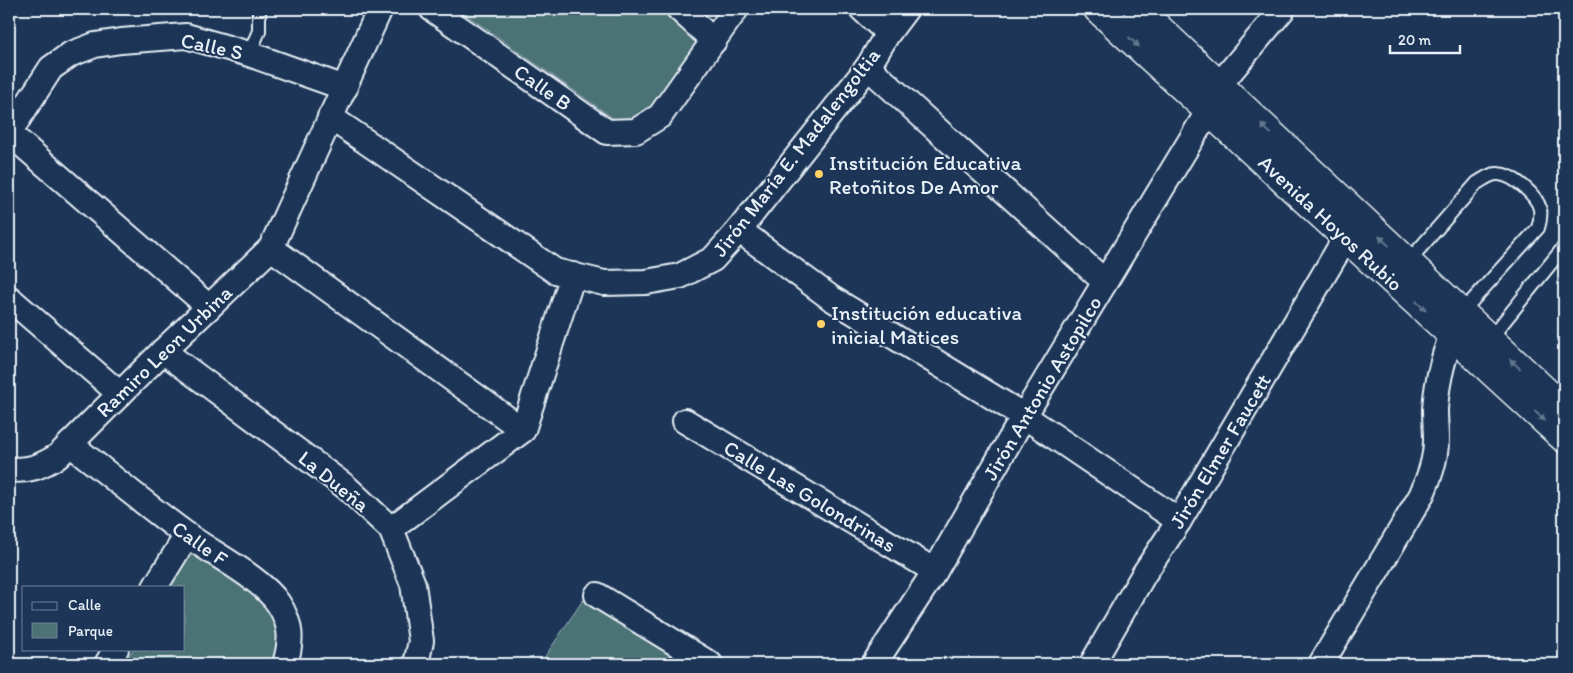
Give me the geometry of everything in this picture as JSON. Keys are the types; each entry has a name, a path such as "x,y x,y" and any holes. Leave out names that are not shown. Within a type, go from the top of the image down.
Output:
{"main road":[{"name":"Avenida Hoyos Rubio","path":"1098,9 1214,97 1407,263 1456,324 1564,438"},
{"name":"Avenida Hoyos Rubio","path":"1138,9 1214,97 1346,237 1456,324 1489,340 1564,409"}],"street":[{"path":"380,9 271,248 523,430"},
{"name":"Calle B","path":"432,9 607,132 636,131 660,116 714,41"},
{"path":"679,9 714,41 736,9"},
{"path":"862,9 888,33"},
{"name":"Jirón María E. Madalengoltia","path":"330,117 555,271 604,283 646,282 680,276 714,259 739,230 868,67 888,33 906,9"},
{"name":"Jirón Antonio Astopilco","path":"874,664 935,571 1024,416 1214,97 1283,9"},
{"name":"Calle S","path":"9,133 51,68 71,54 95,45 121,41 186,36 249,54 345,88"},
{"path":"868,67 1105,282"},
{"path":"9,133 209,307"},
{"path":"739,230 831,298 1024,416 1179,521"},
{"name":"Jirón Elmer Faucett","path":"1092,664 1144,574 1179,521 1346,237"},
{"name":"Ramiro Leon Urbina","path":"9,469 22,471 38,468 64,450 163,350 271,248"},
{"path":"391,529 523,430 573,275"},
{"path":"9,298 120,394"},
{"path":"1321,664 1421,496 1432,469 1436,442 1435,410 1438,384 1456,324"},
{"name":"La Dueña","path":"163,350 346,487 391,529 413,584 421,641 416,664"},
{"name":"Calle Las Golondrinas","path":"685,421 935,571"},
{"name":"Calle F","path":"64,450 265,588 278,603 289,624 291,645 285,664"},
{"path":"156,586 187,535"},
{"path":"597,595 710,664"},
{"path":"107,664 115,650"}],"lane":[{"path":"249,54 259,30 259,9"},
{"path":"1407,263 1477,183 1488,176 1498,174 1506,176 1516,181 1536,199 1540,208 1541,220 1538,228 1456,324"},
{"path":"1489,340 1564,248"}],"green space":[{"path":"458,9 665,9 700,43 648,111 636,119 628,121 613,118"},
{"path":"192,551 272,609 280,638 275,664 124,664 132,650 185,650 185,586 171,586"},
{"path":"583,600 687,664 540,664"}],"place":[{"name":"Institución Educativa Retoñitos De Amor","path":"819,174"},
{"name":"Institución educativa inicial Matices","path":"821,324"}]}
